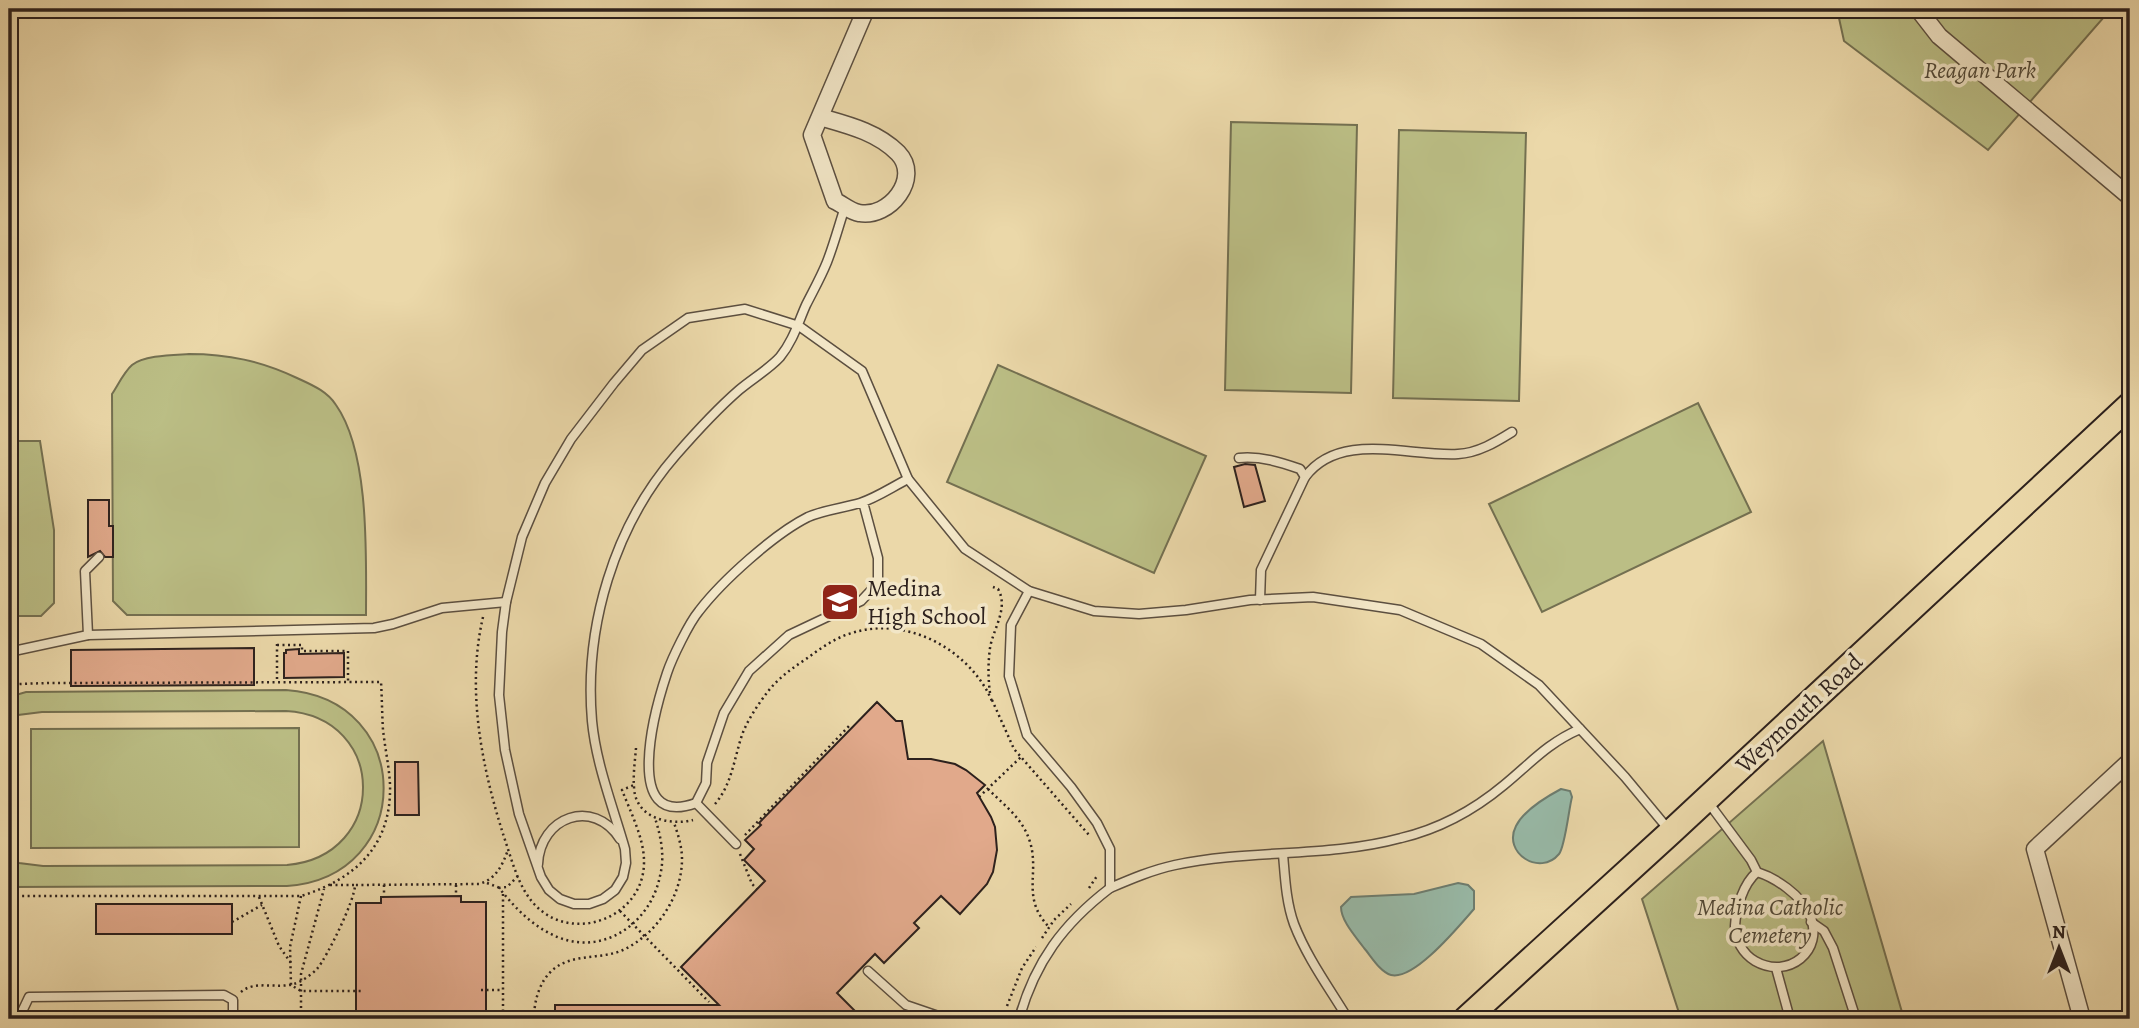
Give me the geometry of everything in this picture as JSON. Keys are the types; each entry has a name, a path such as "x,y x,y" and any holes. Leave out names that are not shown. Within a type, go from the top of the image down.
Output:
{"main road":[{"name":"Weymouth Road","path":"1466,1019 1706,800 2130,405"}],"street":[{"path":"820,117 861,129 881,139 901,155 905,171 904,185 896,201 884,211 859,213 835,201 812,135 866,9"},
{"path":"1918,9 1939,36 2130,197"},
{"path":"2082,1019 2035,849 2130,761"}],"lane":[{"path":"845,206 827,262 805,307 799,326 779,357 713,414 673,458 644,499 619,545 605,586 596,635 592,672 592,720 596,749 625,849 626,863 623,877 615,890 603,900 574,904 560,899 548,890 519,814 505,750 499,695 506,602 522,537 545,484 571,439 642,350 688,318 745,309 799,326 862,371 908,479 965,549 1029,591 1094,611 1139,614 1260,600 1313,597 1400,610 1481,644 1539,685 1625,777 1671,832"},
{"path":"1260,600 1261,570 1305,478 1314,466 1340,454 1384,449 1460,454 1478,450 1512,432"},
{"path":"1239,458 1259,457 1275,460 1300,468 1305,478"},
{"path":"863,502 878,558 878,583 861,601 789,635 749,671 724,713 708,763 706,783 696,803 685,807 670,806 658,800 650,790 650,742 667,671 698,612 753,555 809,517 863,502 908,479"},
{"path":"88,635 85,571 99,557"},
{"path":"1029,591 1011,625 1009,676 1027,735 1071,787 1097,823 1110,849 1110,888"},
{"path":"9,652 88,635 374,628 442,608 506,602"},
{"path":"986,1019 1019,1018 1034,978 1066,926 1110,888 1139,875 1174,865 1369,845 1433,828 1485,800 1540,751 1580,729"},
{"path":"1706,800 1751,860 1756,872 1771,877 1810,914 1813,930 1811,946 1805,957 1788,967 1776,968 1748,957 1735,932 1736,915 1742,895 1749,879 1756,872"},
{"path":"696,803 736,844"},
{"path":"541,877 537,863 539,848 545,835 568,818 597,818 609,825 619,836 625,849"},
{"path":"1283,854 1288,900 1297,931 1348,1019"},
{"path":"1811,922 1824,932 1833,947 1856,1019"},
{"path":"1776,968 1790,1019"},
{"path":"868,971 906,1005 947,1019"},
{"path":"9,1019 19,1019 29,998 224,995 233,1000 233,1019"}],"path":[{"path":"992,701 988,676 990,652 1003,600 998,589 993,587"},
{"path":"484,612 477,698 486,776 508,850 518,876 536,906 564,921 591,923 605,919 629,904 636,891 644,862 642,848 622,790 634,785"},
{"path":"636,748 636,797 649,814 659,820 690,821 706,813 724,792 743,733 765,695 781,677 829,642 854,632 882,628 918,634 943,645 977,675 992,701 1005,733 1021,757 1088,835"},
{"path":"276,631 277,682"},
{"path":"277,645 302,645 302,652 348,651 348,682"},
{"path":"9,687 49,683 381,682 383,732 390,785 389,808 376,845 364,860 324,889 301,896 9,896"},
{"path":"757,889 752,884 736,844 849,726"},
{"path":"979,797 1021,757"},
{"path":"988,789 1017,818 1029,838 1033,856 1034,907 1049,927"},
{"path":"534,1019 537,993 554,969 566,961 614,953 645,937 659,922 680,881 682,858 674,822"},
{"path":"330,885 456,885 483,882 496,874 508,850"},
{"path":"1083,894 1096,879 1099,871"},
{"path":"483,882 499,888 507,887 518,876"},
{"path":"233,1000 248,987 291,985 317,969 352,900 355,885"},
{"path":"384,885 384,897"},
{"path":"456,885 456,896"},
{"path":"499,888 504,896 503,1019"},
{"path":"301,1019 301,974 324,889"},
{"path":"259,896 279,946 291,963"},
{"path":"291,985 290,947 301,896"},
{"path":"1005,1019 1012,991 1022,968 1049,927 1072,903"},
{"path":"232,922 262,905"},
{"path":"620,911 709,1002"},
{"path":"291,985 301,991 363,991"},
{"path":"481,990 503,990"}],"green space":[{"name":"Reagan Park","path":"1837,9 2111,9 1988,150 1844,41"},
{"path":"1231,122 1357,125 1351,393 1225,390"},
{"path":"1399,130 1526,133 1519,401 1393,398"},
{"path":"189,354 231,357 270,367 319,389 336,405 347,425 360,478 364,507 366,615 127,615 113,601 112,394 126,371 137,362 159,356"},
{"path":"998,365 1206,456 1154,573 947,482"},
{"path":"1698,403 1751,512 1542,612 1489,504"},
{"path":"40,441 54,530 54,603 41,616 9,616 9,443"},
{"path":"286,690 329,701 359,723 377,754 384,788 378,822 360,853 329,875 287,886 9,887 9,858 19,863 43,866 287,865 320,856 344,838 358,814 363,787 358,760 344,736 320,719 286,711 42,712 18,715 9,720 9,697 26,692"},
{"path":"299,728 299,847 31,848 31,729"},
{"name":"Medina Catholic Cemetery","path":"1823,741 1904,1019 1681,1019 1642,899"}],"shaded area":[{"path":"1561,789 1570,791 1572,797 1559,854 1551,861 1542,863 1525,859 1514,845 1516,826 1530,809"},
{"path":"1458,883 1468,885 1474,891 1474,909 1436,951 1401,975 1391,975 1379,967 1343,918 1341,907 1351,897 1414,894"}],"building":[{"path":"1255,465 1265,501 1244,507 1234,467"},
{"path":"88,500 109,500 109,526 113,526 113,557 105,557 100,551 88,557"},
{"path":"254,648 254,685 71,686 71,650"},
{"path":"299,649 299,654 344,653 344,677 284,678 284,653 286,650"},
{"path":"877,702 896,721 902,721 908,759 931,759 955,764 985,785 977,793 995,827 997,850 993,872 987,884 960,914 941,896 914,923 919,928 884,963 875,954 837,993 863,1019 555,1019 555,1005 719,1005 681,967 765,881 744,860 754,849 745,840"},
{"path":"395,762 418,762 419,815 395,815"},
{"path":"461,896 461,902 486,902 486,1019 356,1019 356,903 381,903 381,897"},
{"path":"96,904 232,904 232,934 96,934"}],"place":[{"name":"Medina High School","path":"840,602"}]}
